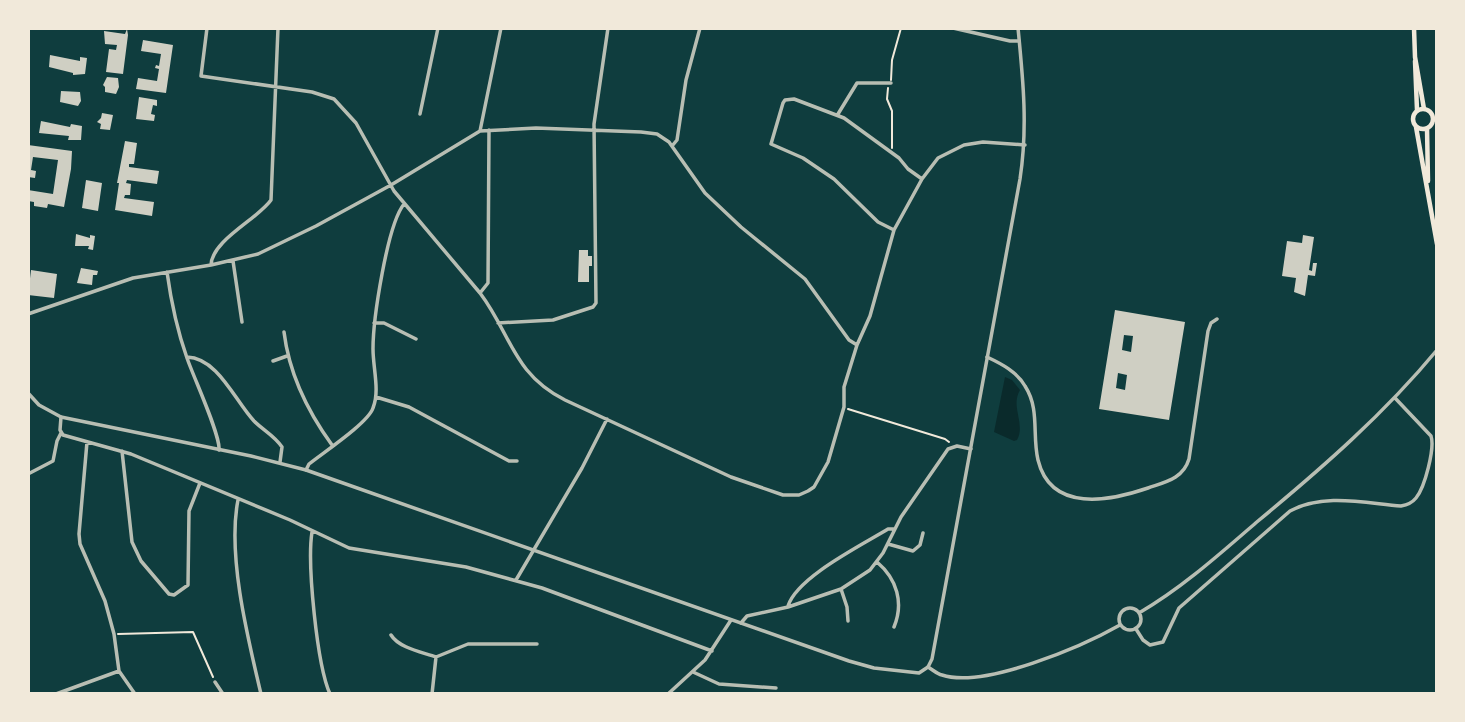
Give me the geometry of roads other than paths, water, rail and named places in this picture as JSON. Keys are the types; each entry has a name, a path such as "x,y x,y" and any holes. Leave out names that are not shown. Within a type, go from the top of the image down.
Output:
{"main road":[{"path":"1414,28 1417,110 1412,118 1416,127 1437,242"},
{"path":"1415,57 1424,108 1431,113 1433,119 1427,128 1427,182"},
{"path":"1417,110 1424,108"},
{"path":"1416,127 1427,128"}],"street":[{"path":"207,28 201,76 312,92 334,99 356,123 404,204 480,293 522,367 545,388 556,396 709,468 783,495 808,491 828,462 844,407 844,387 857,345 870,316 894,230 922,179 938,158 964,145 983,142 1025,145"},
{"path":"211,265 211,260 222,245 271,200 278,28"},
{"path":"420,114 438,28"},
{"path":"480,131 501,28"},
{"path":"498,323 553,320 593,307 596,303 594,124 608,28"},
{"path":"672,146 677,140 686,80 699,28"},
{"path":"953,28 1020,41"},
{"path":"28,393 39,405 61,417 279,462 306,470 849,661 905,673 919,673 928,667 932,659 1025,145 1026,110 1018,28"},
{"path":"838,114 857,83 891,83"},
{"path":"894,230 878,222 834,179 803,158 771,144 780,108 785,100 794,99 838,114 892,153 922,179"},
{"path":"28,314 133,278 233,261 258,254 391,185 480,131 536,128 595,130 657,134 672,146 705,193 741,227 805,279 849,341 857,345"},
{"path":"480,293 488,283 489,130"},
{"path":"306,470 309,464 331,445 366,419 373,409 376,397 374,323 377,297 396,218 404,204"},
{"path":"233,261 242,322"},
{"path":"167,272 187,357 218,437 219,450"},
{"path":"988,357 1015,374 1030,394 1035,416 1038,461 1048,481 1061,492 1073,497 1107,499 1166,482 1178,477 1185,470 1189,459 1208,331 1211,323 1217,319"},
{"path":"374,323 384,323 416,339"},
{"path":"284,332 287,356 314,419 331,445"},
{"path":"1139,613 1184,582 1249,530 1322,466 1395,398 1437,350"},
{"path":"273,361 287,356"},
{"path":"187,357 198,359 217,374 245,412 276,439 282,447 279,462"},
{"path":"376,397 409,407 509,461 517,461"},
{"path":"1136,629 1150,645 1163,642 1179,608 1290,511 1303,504 1325,500 1401,506 1412,502 1422,486 1433,443 1430,436 1395,398"},
{"path":"28,474 53,461 61,433 61,417"},
{"path":"516,580 582,468 607,419"},
{"path":"61,433 122,451 290,520 349,548 455,565 516,580 712,651"},
{"path":"87,442 80,544 99,586 114,634 119,671 135,694"},
{"path":"741,623 747,616 788,607 841,589 859,579 877,562 894,529 952,446 971,449"},
{"path":"122,451 132,542 141,561 164,591 174,596 188,585 189,510 200,484"},
{"path":"238,500 234,539 237,570 261,694"},
{"path":"788,607 790,599 813,576 888,529 894,529"},
{"path":"312,532 314,605 319,647 330,694"},
{"path":"888,544 913,551 920,545 923,533"},
{"path":"877,562 892,579 897,594 899,614 894,627"},
{"path":"841,589 848,621"},
{"path":"1120,625 1122,611 1131,608 1139,613 1141,620 1136,629"},
{"path":"668,694 712,651 731,620"},
{"path":"1120,625 1127,630 1136,629"},
{"path":"928,667 949,677 994,674 1050,656 1120,625"},
{"path":"391,635 393,640 399,643 436,657 468,644 537,643"},
{"path":"432,694 436,657"},
{"path":"55,694 119,671"},
{"path":"693,672 719,684 776,688"},
{"path":"215,682 223,694"}],"water":[{"path":"1005,377 1012,380 1020,390 1017,403 1020,428 1017,440 1014,441 994,432"}]}
